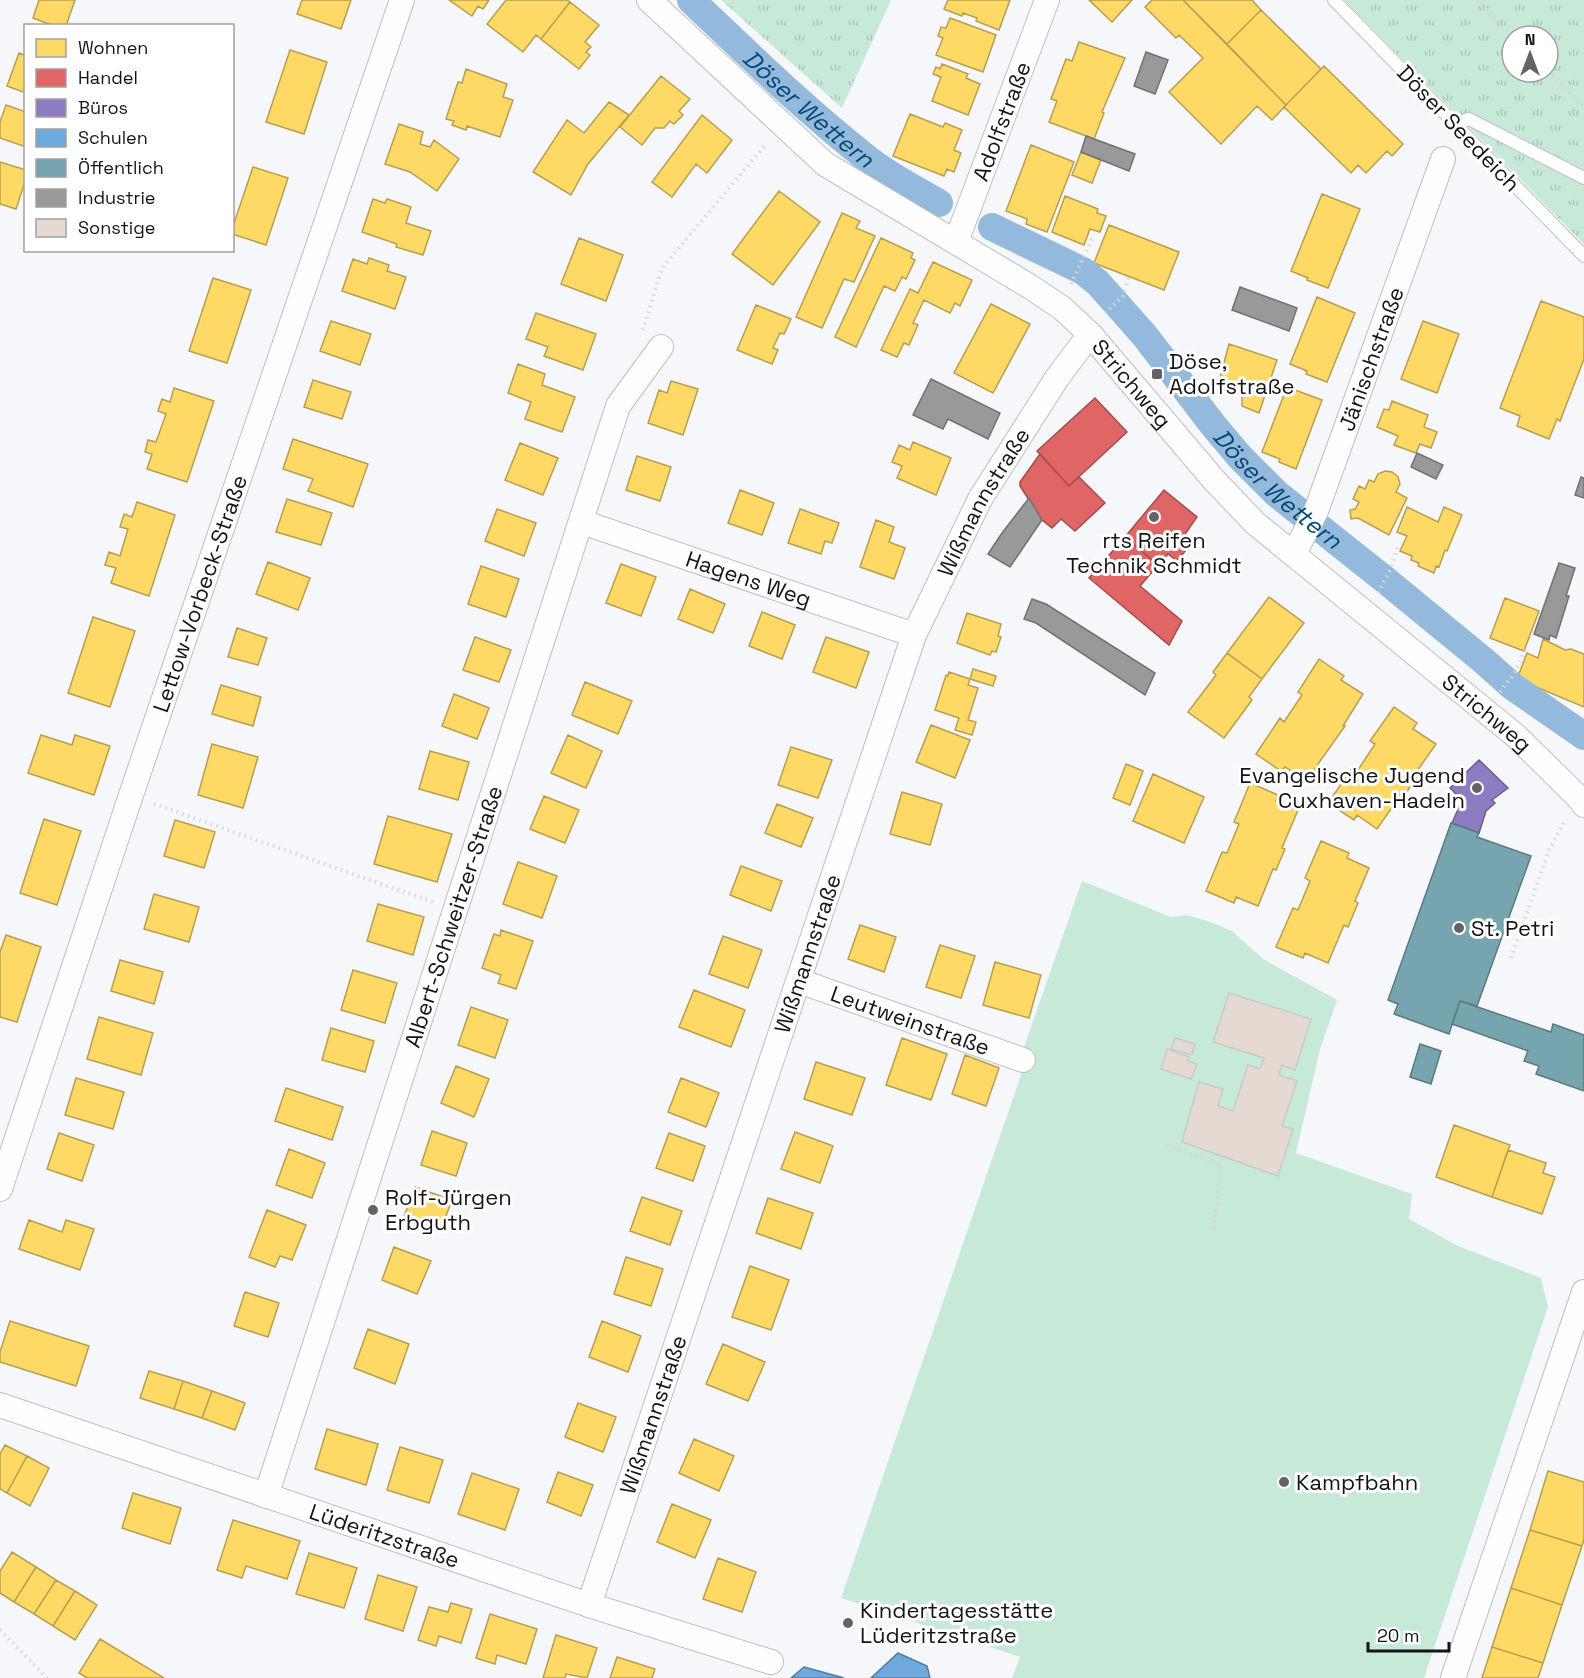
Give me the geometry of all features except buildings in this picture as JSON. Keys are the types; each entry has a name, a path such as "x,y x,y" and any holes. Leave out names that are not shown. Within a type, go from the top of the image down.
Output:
{"street":[{"name":"Lettow-Vorbeck-Straße","path":"0,1188 131,795 402,0"},
{"name":"Strichweg","path":"649,0 825,164 1059,305 1090,334 1214,480 1255,523 1516,736 1582,794"},
{"name":"Adolfstraße","path":"956,242 1047,0"},
{"name":"Jänischstraße","path":"1294,554 1312,521 1443,159"},
{"name":"Wißmannstraße","path":"589,1605 914,635 980,500 1057,378 1090,334"},
{"name":"Albert-Schweitzer-Straße","path":"266,1496 618,406 662,347"},
{"name":"Hagens Weg","path":"582,522 914,635"},
{"name":"Leutweinstraße","path":"799,981 1023,1060"},
{"path":"1453,1678 1584,1292"},
{"name":"Lüderitzstraße","path":"0,1405 589,1605 771,1662"}],"lane":[{"name":"Döser Seedeich","path":"1334,0 1584,256"},
{"path":"1455,124 1470,119 1584,178"}],"path":[{"path":"1477,0 1501,24"},
{"path":"1560,83 1584,106"},
{"path":"642,332 662,268 782,125"},
{"path":"1073,280 1093,237"},
{"path":"1111,308 1123,297 1129,276"},
{"path":"1380,590 1398,547"},
{"path":"1503,689 1514,674 1528,646"},
{"path":"1511,958 1549,850 1582,794"},
{"path":"131,795 456,910"},
{"path":"1167,1145 1221,1165 1214,1229"},
{"path":"0,1630 47,1678"}],"green space":[{"path":"721,0 891,0 842,108"},
{"path":"1344,0 1584,0 1584,244"},
{"path":"1082,881 1171,917 1186,915 1232,931 1263,959 1337,1000 1320,1049 1296,1153 1412,1194 1409,1219 1458,1246 1541,1278 1548,1307 1424,1678 1012,1678 1020,1657 841,1598 1021,1075 1024,1047"}],"waterway":[{"name":"Döser Wettern","path":"691,0 778,82 869,160 903,183 939,203"},
{"name":"Döser Wettern","path":"992,227 1083,271 1098,283 1145,336 1240,457 1277,494 1384,579 1512,686 1584,736"}],"place":[{"name":"Döse, Adolfstraße","path":"1157,374"},
{"name":"rts Reifen Technik Schmidt","path":"1154,517"},
{"name":"Evangelische Jugend Cuxhaven-Hadeln","path":"1477,788"},
{"name":"St. Petri","path":"1459,928"},
{"name":"Rolf-Jürgen Erbguth","path":"373,1210"},
{"name":"Kampfbahn","path":"1284,1482"},
{"name":"Kindertagesstätte Lüderitzstraße","path":"848,1623"}]}
